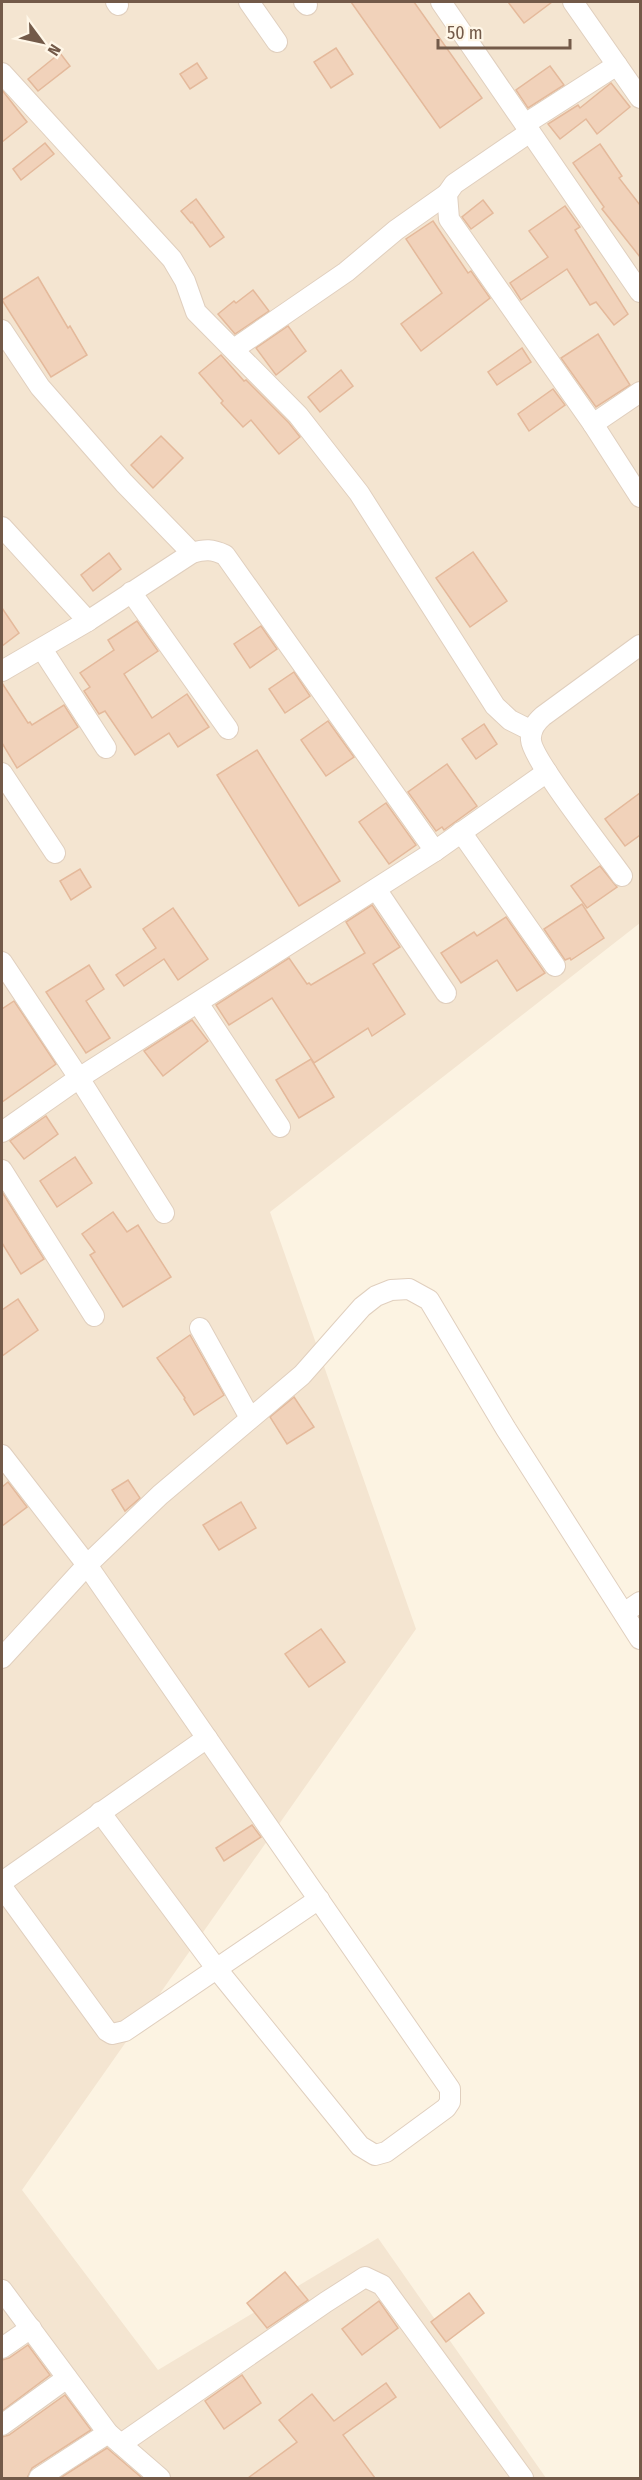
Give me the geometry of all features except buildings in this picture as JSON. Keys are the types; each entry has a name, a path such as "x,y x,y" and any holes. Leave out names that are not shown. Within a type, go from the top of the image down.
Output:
{"street":[{"path":"249,2 277,42"},
{"path":"441,2 640,292"},
{"path":"573,2 640,98"},
{"path":"234,350 346,272 396,231 447,194 454,184 617,65"},
{"path":"2,73 172,260 185,281 196,312 298,415 359,493 495,706 510,720 532,731"},
{"path":"447,194 449,219 593,424 640,497"},
{"path":"2,330 40,387 124,483 192,553"},
{"path":"593,424 640,392"},
{"path":"2,527 88,621"},
{"path":"2,671 88,621 192,553 204,549 214,550 225,555 435,851"},
{"path":"131,592 228,729"},
{"path":"622,876 532,748 532,731 535,723 543,716 640,645"},
{"path":"42,649 106,748"},
{"path":"2,1132 79,1078 435,851 547,772"},
{"path":"2,774 55,853"},
{"path":"461,832 555,966"},
{"path":"376,889 446,993"},
{"path":"2,962 164,1213"},
{"path":"198,1004 280,1127"},
{"path":"2,1170 93,1316"},
{"path":"2,1658 87,1565 160,1495 302,1375 362,1306 376,1296 391,1290 409,1289 429,1300 506,1429 632,1607 640,1639"},
{"path":"200,1328 250,1418"},
{"path":"2,1455 87,1565 450,2089 450,2102 446,2108 386,2152 375,2155 360,2146 216,1968 100,1812"},
{"path":"207,1738 2,1884 107,2031 112,2034 125,2031 319,1899"},
{"path":"39,2478 115,2439 365,2277 382,2286 524,2478"},
{"path":"2,2290 115,2439 160,2478"},
{"path":"2,2348 31,2328"},
{"path":"2,2425 67,2378"}],"shaded area":[{"path":"2,2 640,2 640,923 270,1212 416,1629 22,2190 158,2370 378,2238 546,2478 2,2478"}]}
